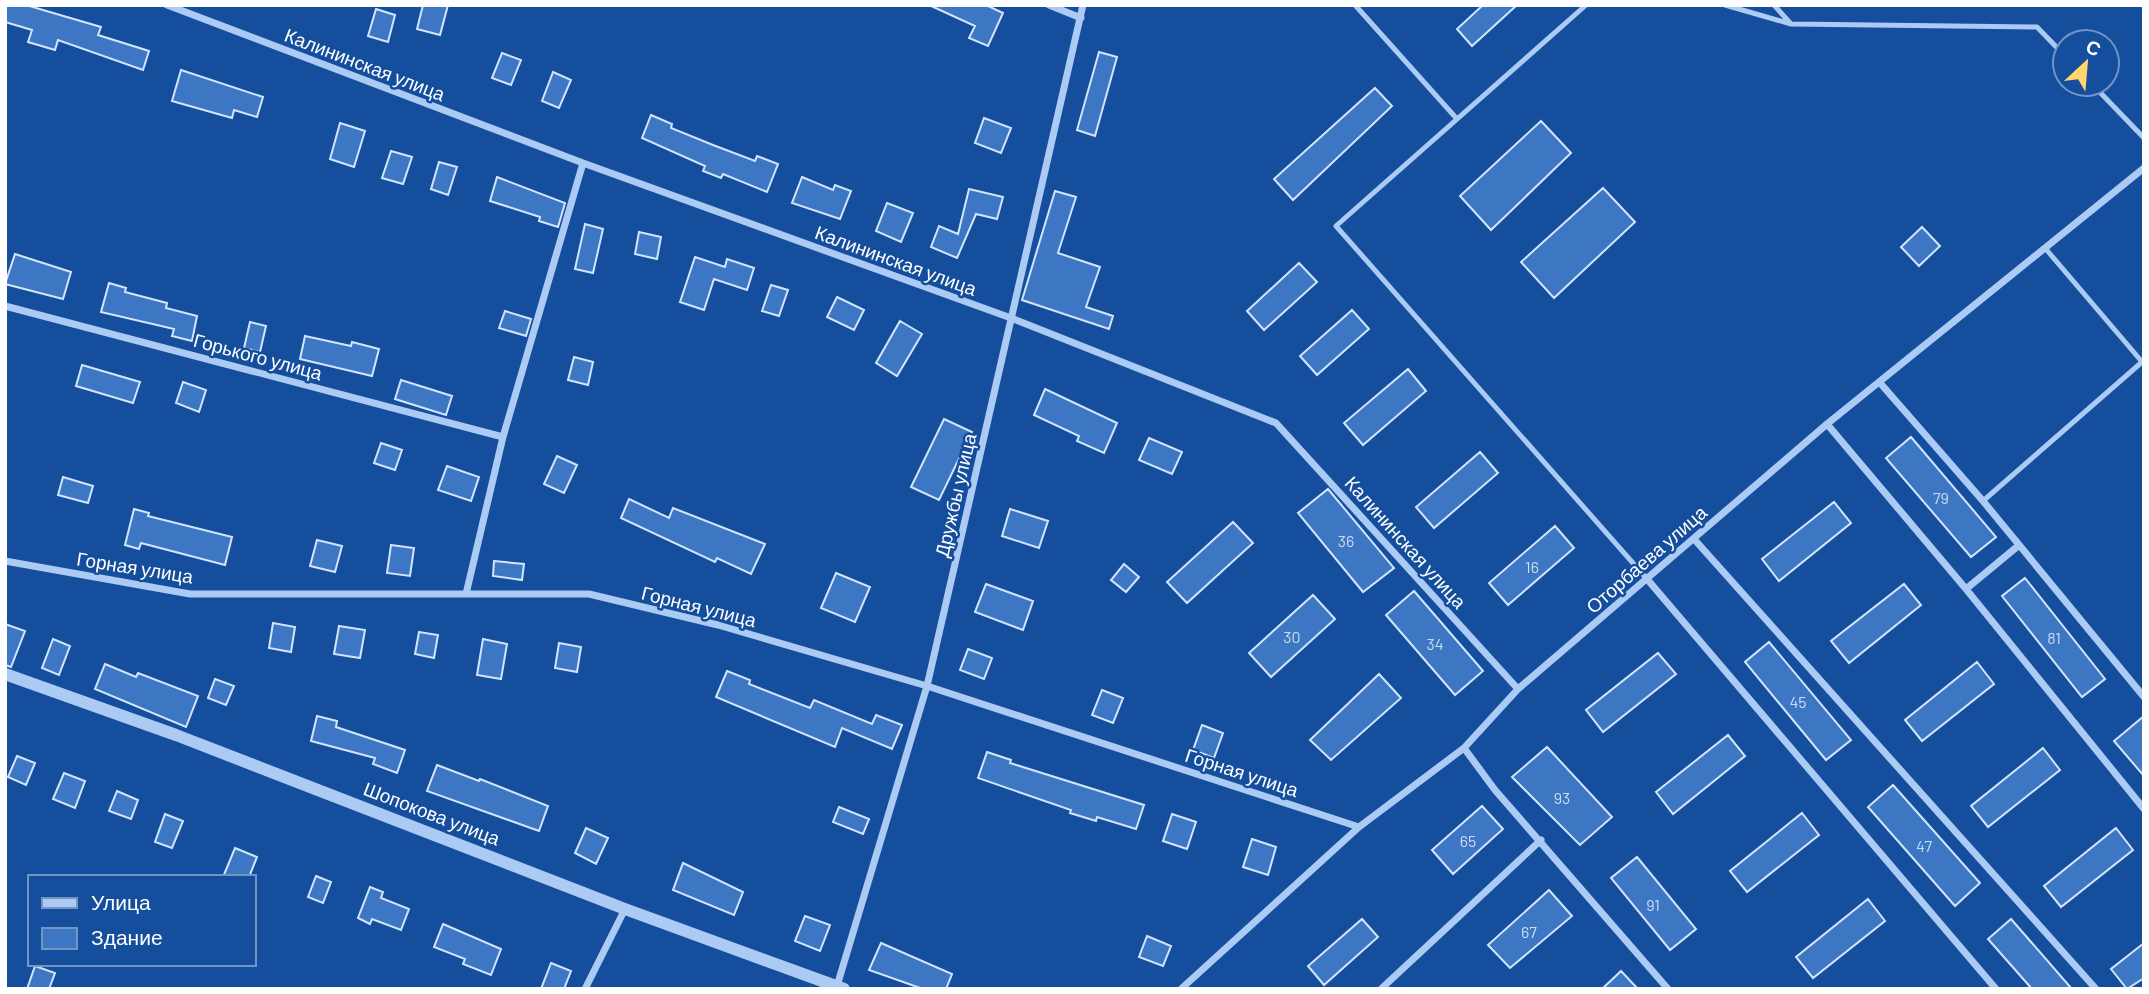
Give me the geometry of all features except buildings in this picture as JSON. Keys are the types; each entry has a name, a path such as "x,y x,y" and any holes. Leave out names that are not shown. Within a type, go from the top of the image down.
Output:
{"street":[{"name":"Калининская улица","path":"167,5 583,163 1012,318 1276,423 1518,689"},
{"path":"1049,5 1081,18"},
{"name":"Дружбы улица","path":"840,987 927,686 1083,5"},
{"path":"466,594 503,437 583,163"},
{"name":"Оторбаева улица","path":"1181,989 1359,827 1464,748 1518,689 1827,424 1881,384 2144,168"},
{"name":"Горького улица","path":"5,306 503,437"},
{"path":"1881,384 1983,500 2144,697"},
{"path":"1827,424 1966,589 2144,809"},
{"path":"1694,539 2096,989"},
{"path":"1966,589 2018,546"},
{"name":"Горная улица","path":"5,561 190,594 589,594 718,625 927,686 1359,827"},
{"path":"1647,579 1996,989"},
{"name":"Шопокова улица","path":"5,674 176,735 625,909 840,987"},
{"path":"1464,748 1495,790 1668,989"},
{"path":"1381,989 1541,840"},
{"path":"585,989 625,909"}],"lane":[{"path":"1354,5 1457,120"},
{"path":"1586,5 1336,226 1647,579"},
{"path":"1725,5 1791,24 2037,27 2051,42"},
{"path":"1774,5 1791,24"},
{"path":"2105,98 2144,138"},
{"path":"1983,500 2143,363 2045,248"}]}
